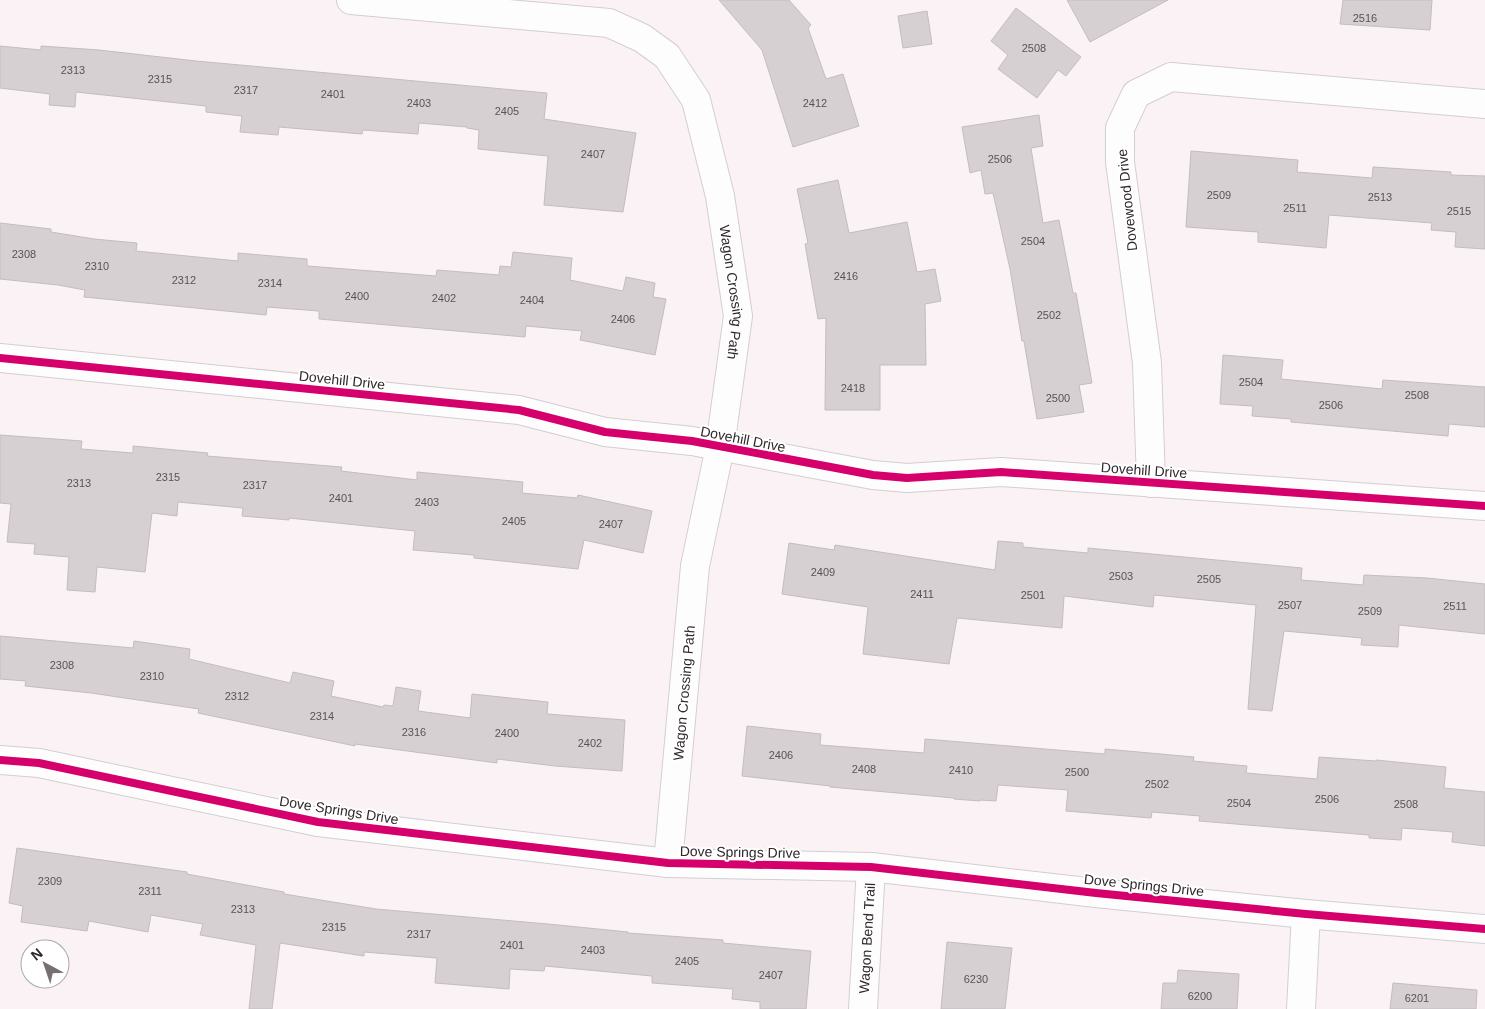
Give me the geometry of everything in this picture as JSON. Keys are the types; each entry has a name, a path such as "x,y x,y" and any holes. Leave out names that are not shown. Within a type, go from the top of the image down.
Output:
{"street":[{"name":"Wagon Crossing Path","path":"351,0 609,23 642,38 666,56 696,100 720,196 738,316 720,447 695,566 668,863"},
{"name":"Dovewood Drive","path":"1151,482 1148,363 1120,162 1120,128 1136,94 1171,77 1485,104"},
{"name":"Dovehill Drive","path":"0,358 519,410 605,432 692,442 873,476 907,478 1001,472 1485,506"},
{"name":"Dove Springs Drive","path":"0,760 39,763 318,822 668,863 871,867 1096,893 1306,914 1485,929"},
{"name":"Wagon Bend Trail","path":"863,1009 871,867"},
{"path":"1301,1009 1306,914"}],"building":[{"path":"719,0 789,0 811,25 808,28 826,79 843,74 859,126 793,147 762,50"},
{"path":"1067,0 1168,0 1090,42"},
{"path":"1343,0 1432,0 1430,30 1340,24"},
{"path":"1016,8 1081,57 1066,76 1058,70 1037,98 998,69 1008,55 991,41"},
{"path":"927,11 932,44 903,48 898,16"},
{"path":"0,46 41,50 41,46 99,50 196,61 547,93 544,119 636,133 623,212 544,205 548,156 478,149 479,130 467,127 419,123 418,134 363,130 362,134 279,127 278,135 240,132 242,116 206,112 206,106 76,92 75,107 49,105 50,94 0,88"},
{"path":"1039,115 1043,146 1031,148 1043,223 1059,220 1073,293 1076,293 1092,383 1079,385 1084,412 1037,419 1010,269 993,193 985,194 981,170 970,173 962,127"},
{"path":"1191,151 1298,160 1297,172 1372,178 1373,167 1451,172 1451,175 1485,176 1485,249 1455,247 1456,232 1431,230 1432,223 1329,215 1326,248 1258,242 1258,232 1186,227"},
{"path":"838,180 849,233 907,222 917,272 935,269 941,301 925,304 926,365 880,365 880,410 825,410 826,318 818,319 805,244 808,243 797,189"},
{"path":"0,223 51,229 51,232 94,239 137,243 136,251 238,261 238,253 307,259 307,266 436,276 437,270 499,275 500,266 511,267 513,252 572,258 570,280 623,291 626,277 655,283 653,297 666,299 655,355 580,340 582,331 526,326 525,337 319,319 319,311 267,307 266,315 84,297 85,290 0,279"},
{"path":"1223,355 1283,360 1281,379 1382,389 1383,380 1485,387 1485,427 1449,424 1448,436 1291,422 1291,419 1252,416 1253,406 1220,404"},
{"path":"0,435 82,441 81,449 133,453 133,446 208,453 207,456 342,467 341,471 417,480 417,472 523,482 522,493 577,498 578,495 652,511 643,553 584,540 578,569 474,558 474,555 413,550 415,531 289,518 289,520 242,516 243,508 178,502 177,516 152,513 145,572 97,567 95,592 67,590 69,557 34,554 35,544 7,542 11,504 0,503"},
{"path":"998,541 1023,543 1023,547 1088,553 1088,548 1302,568 1301,580 1363,585 1364,575 1427,578 1485,584 1485,634 1399,625 1398,647 1361,645 1362,638 1284,631 1272,711 1248,709 1256,605 1154,595 1153,607 1064,596 1062,628 957,618 949,664 863,654 868,607 782,594 789,543 834,550 835,545 995,570"},
{"path":"0,636 133,648 134,641 190,649 189,659 290,683 293,672 334,681 331,696 383,707 384,705 393,706 396,687 421,691 418,711 470,718 472,694 548,702 547,714 625,720 622,771 497,759 497,763 355,744 355,746 198,713 199,709 91,693 25,686 26,681 0,679"},
{"path":"747,726 821,734 820,745 924,753 925,739 1105,754 1105,749 1194,757 1193,761 1247,766 1246,773 1317,779 1319,757 1446,767 1444,788 1485,792 1485,846 1452,842 1453,832 1402,828 1401,840 1369,838 1369,835 1199,821 1200,816 1152,812 1151,818 1066,811 1068,790 998,785 996,801 980,801 830,787 742,776"},
{"path":"17,848 187,872 187,874 284,892 284,894 376,909 723,940 723,943 811,951 806,1009 760,1009 760,1002 732,999 733,989 652,983 652,976 545,966 544,971 510,969 509,989 435,983 437,958 364,952 364,956 280,943 272,1009 249,1009 256,945 200,935 203,924 151,915 148,932 89,921 87,931 21,922 23,906 9,903"},
{"path":"947,942 1012,948 1005,1009 941,1009"},
{"path":"1178,970 1239,974 1237,1009 1161,1009 1163,983 1177,983"},
{"path":"1393,983 1477,990 1476,1009 1390,1009"}],"cycle path":[{"path":"0,358 519,410 605,432 692,441 873,475 907,478 1001,472 1485,506"},
{"path":"0,760 39,763 318,822 668,863 871,867 1096,893 1306,914 1485,929"}]}
